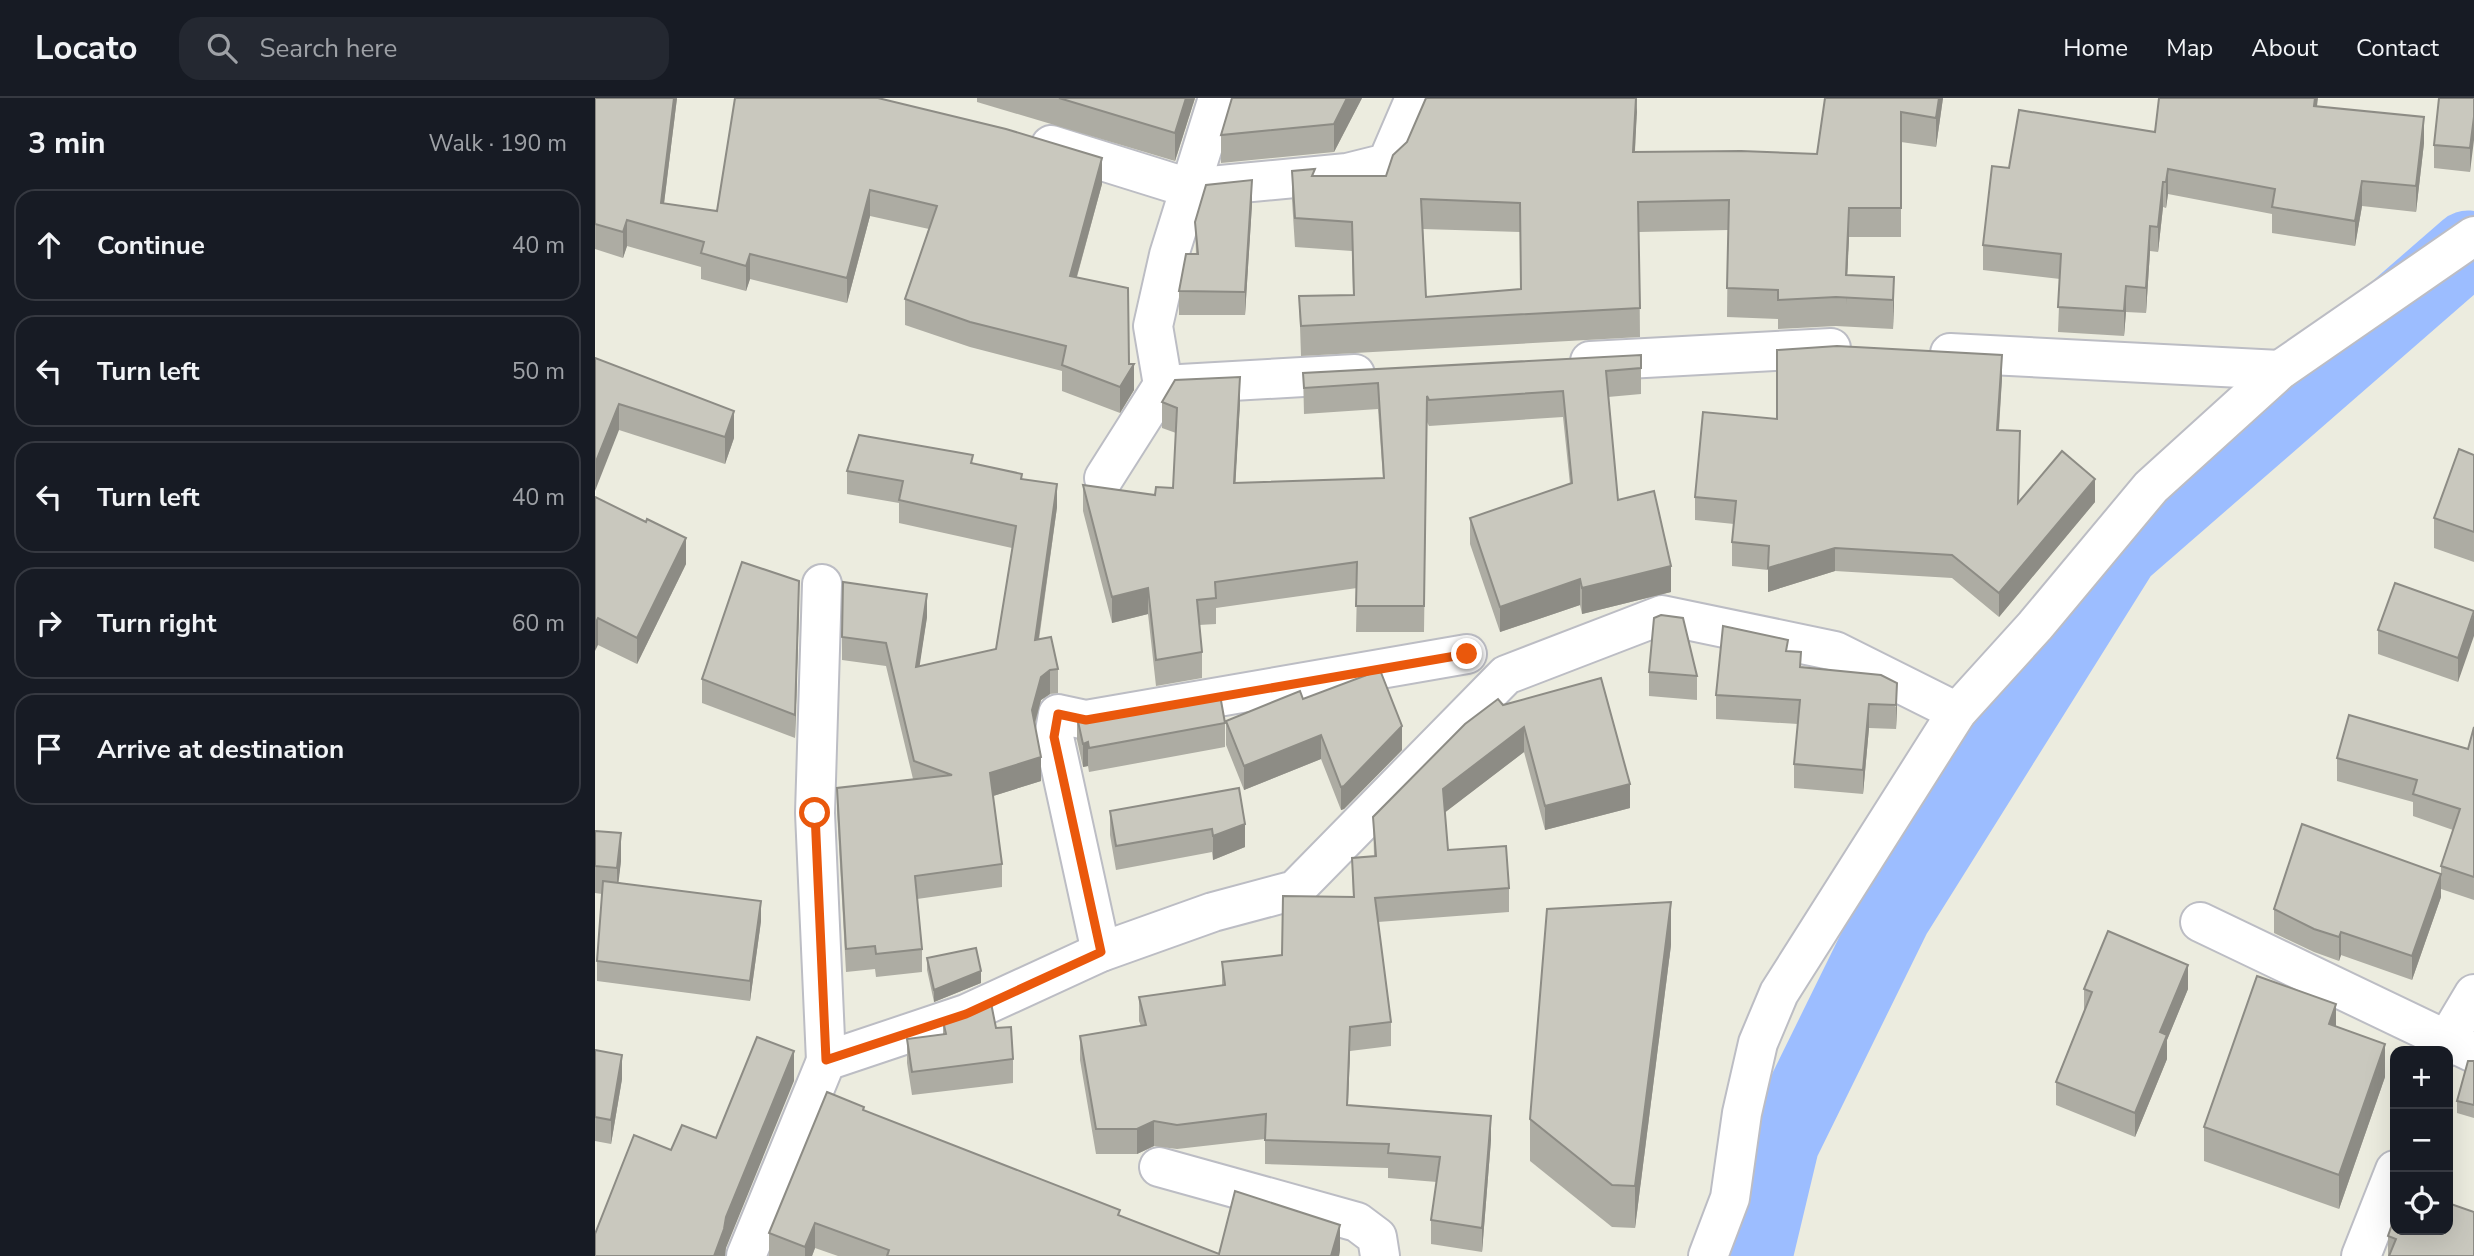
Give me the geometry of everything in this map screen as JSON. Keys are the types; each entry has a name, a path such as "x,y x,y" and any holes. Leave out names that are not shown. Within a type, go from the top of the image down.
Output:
{"street":[{"path":"1104,478 1163,385 1153,326 1189,188 1218,98"},
{"path":"1012,133 1189,188 1347,173 1387,163 1415,98"},
{"path":"1708,1256 1730,1198 1742,1113 1758,1043 1779,993 1957,712 2035,626 2151,487 2280,370 2474,236"},
{"path":"1548,364 1837,348 1865,349"},
{"path":"1920,352 2280,370"},
{"path":"1163,385 1397,372"},
{"path":"746,1256 826,1060 815,813 822,584"},
{"path":"826,1060 966,1014 1101,952 1213,912 1295,890 1506,675 1662,615 1835,651 1957,712"},
{"path":"1101,952 1054,737 1058,714 1086,720 1467,654"},
{"path":"2200,922 2449,1046"},
{"path":"2453,1048 2474,994"},
{"path":"1159,1167 1357,1222 1377,1237 1380,1256"},
{"path":"2361,1256 2394,1172"}],"building":[{"path":"595,98 674,98 661,203 717,211 735,98 878,98 1006,129 1102,158 1070,276 1128,288 1129,364 1134,364 1120,387 1062,365 1066,346 970,322 905,299 937,206 870,190 847,278 750,254 746,266 701,253 704,242 627,220 623,232 595,224"},
{"path":"1059,98 1186,98 1175,133"},
{"path":"1232,98 1347,98 1334,124 1221,135"},
{"path":"1426,98 1636,98 1633,152 1741,151 1817,154 1825,98 1939,98 1936,118 1901,112 1901,208 1849,208 1846,275 1894,277 1893,300 1836,297 1778,300 1778,290 1727,288 1729,200 1638,202 1640,308 1301,326 1299,296 1354,295 1352,222 1295,218 1292,171 1315,169 1312,176 1386,176 1393,155 1407,142","holes":["1421,199 1520,203 1521,289 1426,297"]},
{"path":"2159,98 2315,98 2314,106 2424,117 2416,186 2362,181 2355,221 2272,207 2275,189 2168,169 2166,182 2163,182 2158,227 2150,226 2146,288 2126,286 2124,311 2058,307 2061,254 1983,245 1992,166 2009,168 2019,110 2155,132"},
{"path":"2439,98 2474,98 2470,148 2434,145"},
{"path":"1252,180 1245,292 1179,291 1186,254 1198,254 1195,222 1206,185"},
{"path":"1837,346 2002,355 1997,430 2020,431 2018,503 2062,451 2095,479 1999,593 1952,555 1835,548 1768,568 1769,546 1732,542 1736,501 1695,497 1703,412 1777,419 1777,350"},
{"path":"1641,355 1641,368 1606,371 1618,500 1654,491 1671,566 1582,588 1580,579 1500,607 1470,518 1572,483 1563,391 1429,400 1427,396 1424,606 1356,606 1357,562 1215,582 1216,598 1197,600 1202,652 1156,660 1148,588 1112,597 1083,485 1155,495 1156,487 1173,488 1177,408 1162,402 1175,380 1240,377 1234,483 1384,478 1378,383 1304,388 1303,373"},
{"path":"595,358 734,411 725,437 619,404 595,464"},
{"path":"859,435 973,455 971,463 1022,474 1021,479 1057,484 1035,640 1051,637 1058,669 1050,670 1041,677 1032,710 1041,757 990,773 1002,864 915,876 922,949 876,954 875,946 846,949 837,788 952,775 914,761 886,643 842,637 843,582 927,594 916,667 996,649 1016,526 899,500 903,481 847,471"},
{"path":"2459,449 2474,455 2474,532 2434,518"},
{"path":"595,497 686,538 637,638 598,618 595,624"},
{"path":"742,562 799,581 795,715 702,679"},
{"path":"2395,583 2474,611 2458,658 2378,630"},
{"path":"1661,615 1683,618 1697,676 1649,672 1654,618"},
{"path":"1723,626 1788,640 1786,651 1801,652 1800,667 1881,675 1897,683 1896,705 1869,704 1863,770 1794,764 1800,700 1716,695"},
{"path":"1380,670 1402,726 1344,786 1341,787 1321,735 1244,766 1226,721 1300,691 1303,699"},
{"path":"1601,678 1630,784 1545,806 1524,727 1443,789 1448,850 1506,846 1509,888 1375,898 1391,1022 1350,1027 1347,1105 1491,1116 1482,1228 1431,1220 1440,1157 1388,1153 1389,1144 1265,1140 1266,1114 1177,1125 1154,1121 1137,1129 1096,1129 1080,1036 1146,1025 1139,997 1225,985 1222,962 1282,955 1283,896 1354,897 1352,858 1376,856 1373,817 1465,724 1498,699 1503,705"},
{"path":"1220,695 1225,723 1089,748 1088,742 1083,744 1077,717 1090,718"},
{"path":"2349,715 2468,749 2474,727 2474,877 2441,866 2460,809 2413,794 2417,780 2337,758"},
{"path":"1239,788 1245,824 1213,836 1212,829 1116,846 1110,811"},
{"path":"2302,824 2441,874 2412,956 2341,932 2339,937 2314,929 2274,909"},
{"path":"595,831 621,833 617,868 595,866"},
{"path":"603,881 761,901 750,981 597,961"},
{"path":"1671,902 1635,1186 1612,1185 1530,1119 1547,909"},
{"path":"2108,931 2188,965 2160,1032 2167,1035 2135,1113 2056,1082 2092,992 2084,989"},
{"path":"976,948 981,971 934,990 927,958"},
{"path":"2257,976 2336,1004 2329,1024 2385,1044 2339,1175 2204,1127"},
{"path":"991,1003 996,1028 1011,1027 1013,1059 912,1072 907,1039 946,1034 943,1021"},
{"path":"757,1037 794,1051 726,1217 714,1256 595,1256 595,1234 634,1135 671,1150 682,1125 716,1138"},
{"path":"595,1050 622,1055 611,1120 595,1117"},
{"path":"2468,1061 2474,1061 2474,1105 2457,1101"},
{"path":"827,1092 864,1107 863,1110 1120,1210 1118,1215 1219,1254 1235,1191 1340,1225 1331,1256 887,1256 889,1250 815,1223 805,1247 769,1233"},
{"path":"2453,1205 2474,1212 2474,1256 2389,1256 2396,1239 2388,1236 2390,1230 2390,1235 2453,1235"}],"waterway":[{"path":"1754,1256 1781,1143 1893,915 2121,551 2468,249"}],"route":[{"path":"815,813 826,1060 966,1014 1101,952 1054,737 1058,714 1086,720 1467,654"}]}
